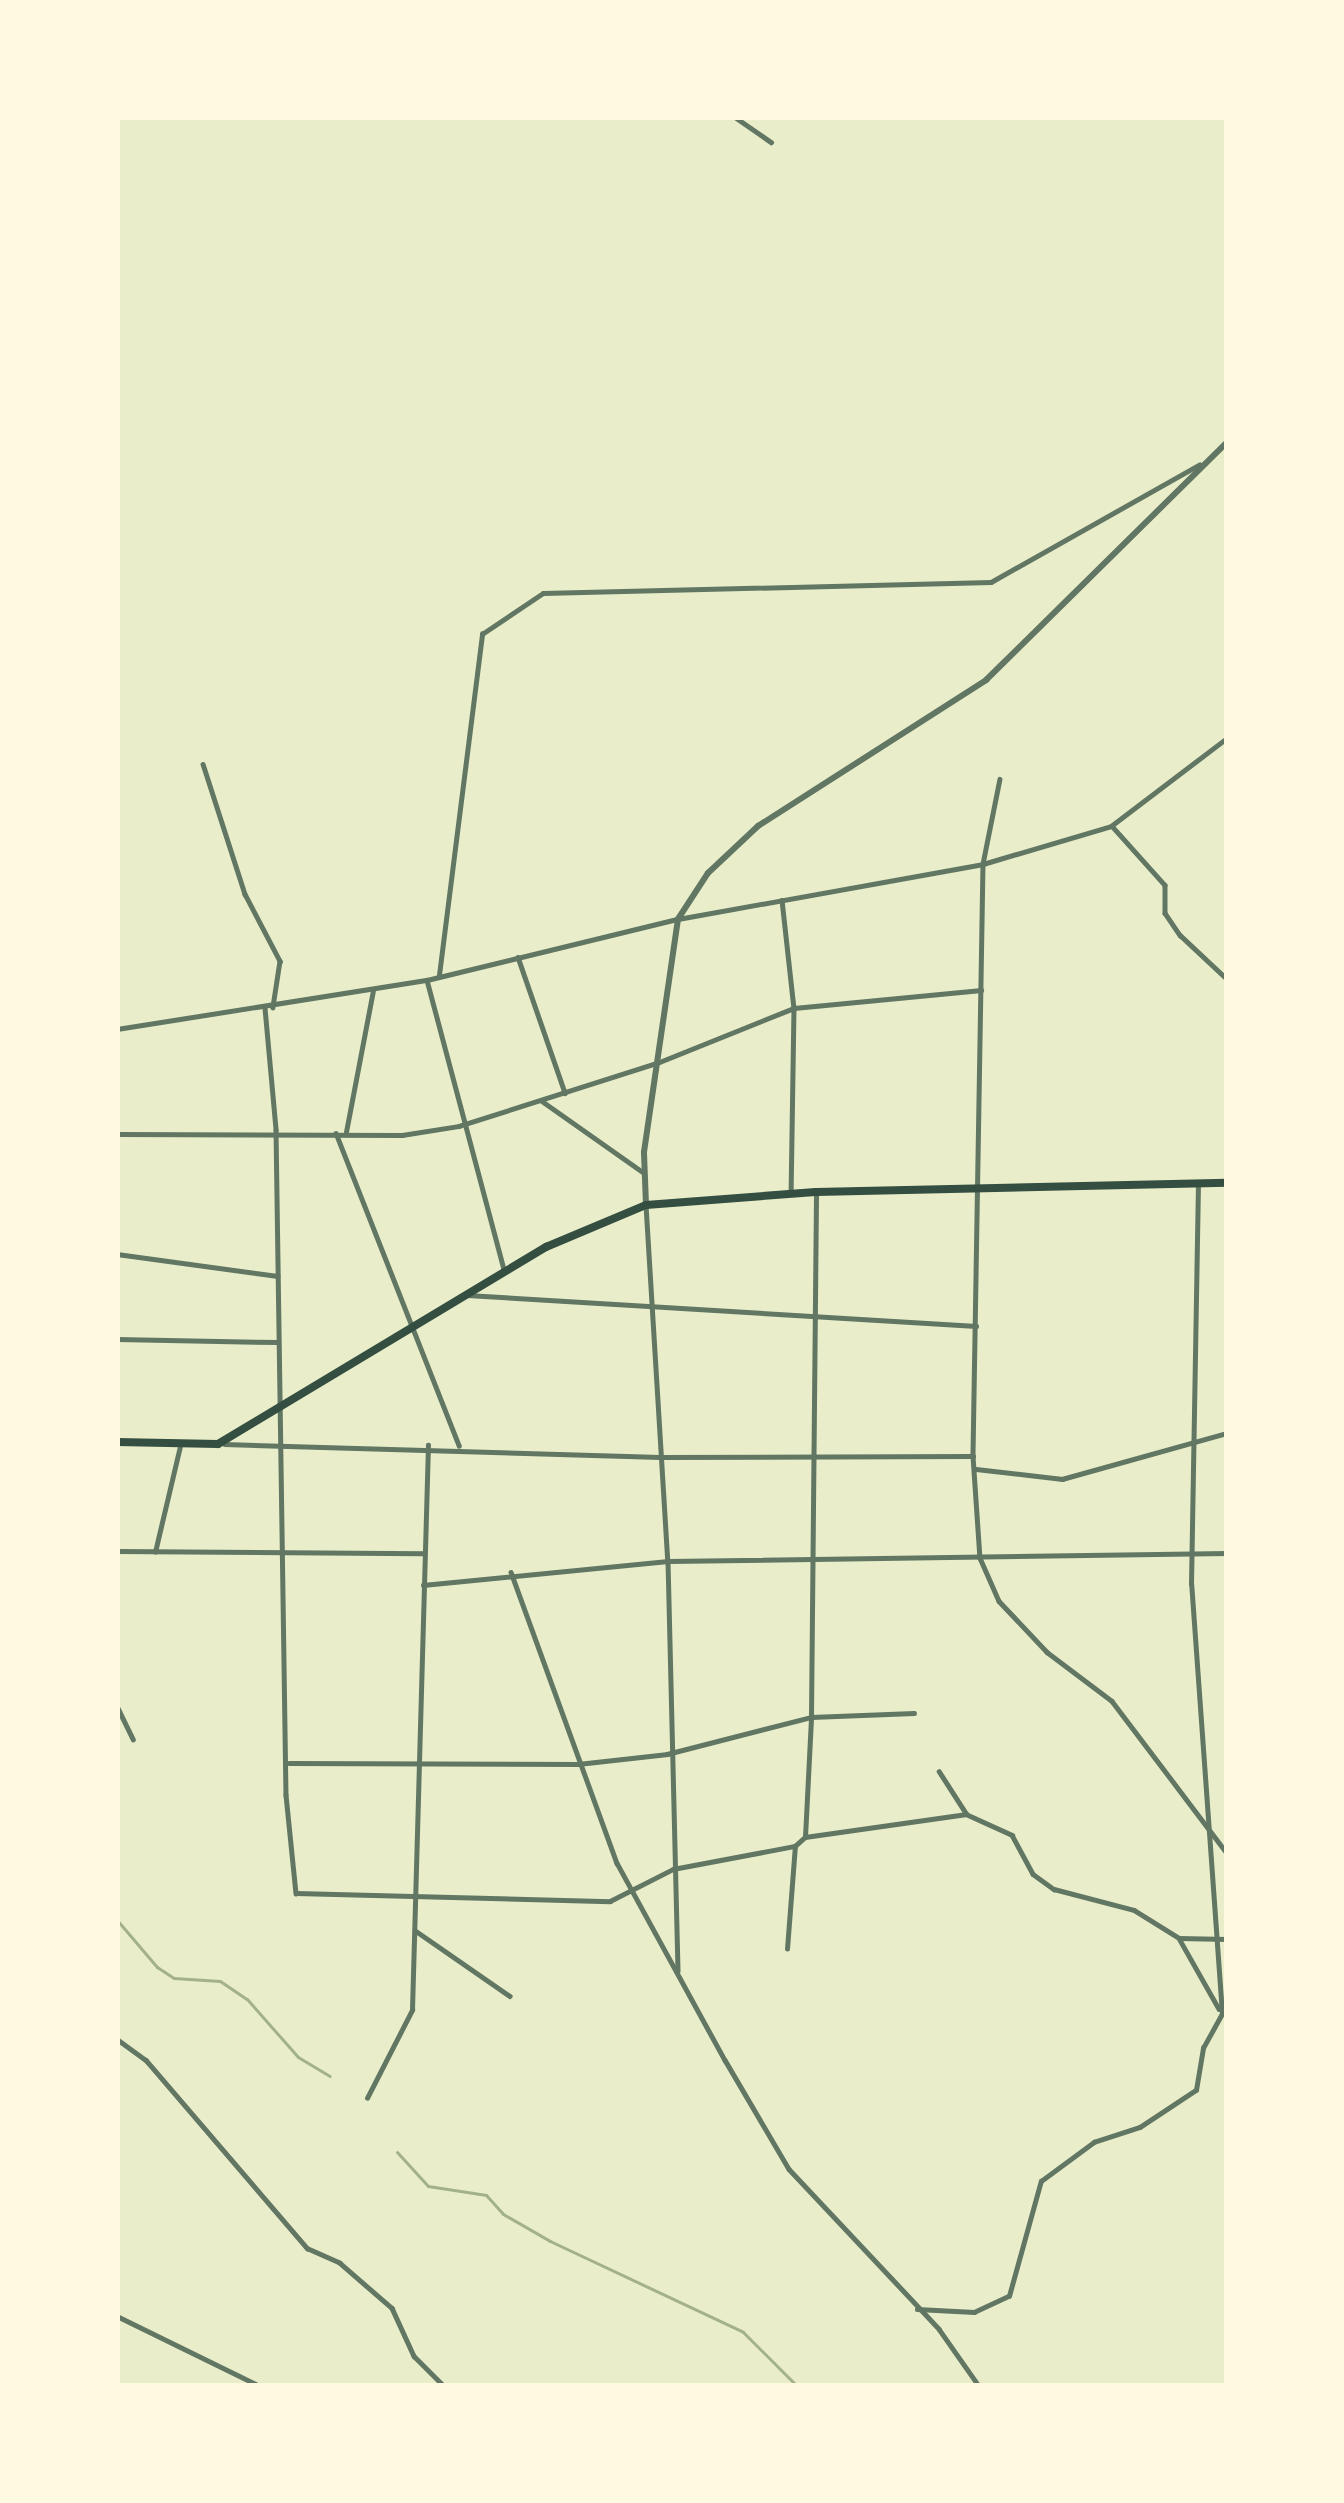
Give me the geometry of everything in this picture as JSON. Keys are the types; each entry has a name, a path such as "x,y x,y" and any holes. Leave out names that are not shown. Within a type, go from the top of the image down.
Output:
{"main road":[{"path":"117,1442 218,1444 281,1411 466,1294 584,1227 646,1205 816,1192 1227,1183"}],"street":[{"path":"735,117 771,142"},
{"path":"678,1977 667,1754 668,1562 644,1173 678,919 726,850 986,680 1079,595 1199,465 1227,442"},
{"path":"438,976 482,634 543,593 991,582 1199,465"},
{"path":"117,1029 427,980 678,919 982,864 1111,826 1227,738"},
{"path":"203,764 245,894 280,962 273,1007"},
{"path":"1000,779 982,864 974,1456 980,1558 999,1601 1047,1652 1112,1701 1227,1853"},
{"path":"1111,826 1165,885 1165,913 1180,935 1227,979"},
{"path":"782,900 794,1008 791,1193"},
{"path":"518,957 565,1093"},
{"path":"427,980 460,1126 505,1273"},
{"path":"346,1132 374,988"},
{"path":"117,1134 276,1130 402,1136 460,1126 657,1064 794,1008 981,990"},
{"path":"265,1008 276,1130 278,1442 296,1893 610,1901 673,1869 795,1846 805,1837 966,1814 1012,1835 1033,1874 1054,1889 1134,1910 1179,1938 1222,2014"},
{"path":"542,1101 644,1173"},
{"path":"335,1131 459,1446"},
{"path":"917,2309 974,2312 1009,2296 1042,2181 1094,2142 1163,2116 1196,2090 1203,2048 1222,2014 1194,1552 1198,1184"},
{"path":"805,1837 811,1717 808,1455 816,1192"},
{"path":"117,1253 278,1276"},
{"path":"466,1294 655,1310 976,1326"},
{"path":"117,1339 278,1342"},
{"path":"974,1469 1062,1479 1227,1433"},
{"path":"155,1552 180,1444"},
{"path":"218,1444 428,1445 660,1457 974,1456"},
{"path":"367,2098 412,2010 428,1445"},
{"path":"117,1551 423,1553"},
{"path":"423,1586 511,1572 668,1562 1227,1552"},
{"path":"511,1572 578,1764 632,1893 678,1977 789,2169 917,2309 979,2386"},
{"path":"117,1706 134,1739"},
{"path":"289,1763 578,1764 667,1754 811,1717 914,1713"},
{"path":"939,1772 966,1814"},
{"path":"787,1949 795,1846"},
{"path":"416,1930 510,1996"},
{"path":"1179,1938 1227,1939"},
{"path":"117,2038 146,2060 307,2248 340,2263 392,2308 414,2356 444,2386"},
{"path":"117,2316 260,2386"}],"waterway":[{"path":"117,1920 157,1967 174,1978 220,1981 247,1999 298,2057 330,2076"},
{"path":"397,2152 428,2186 486,2195 503,2214 550,2241 743,2332 797,2386"}]}
